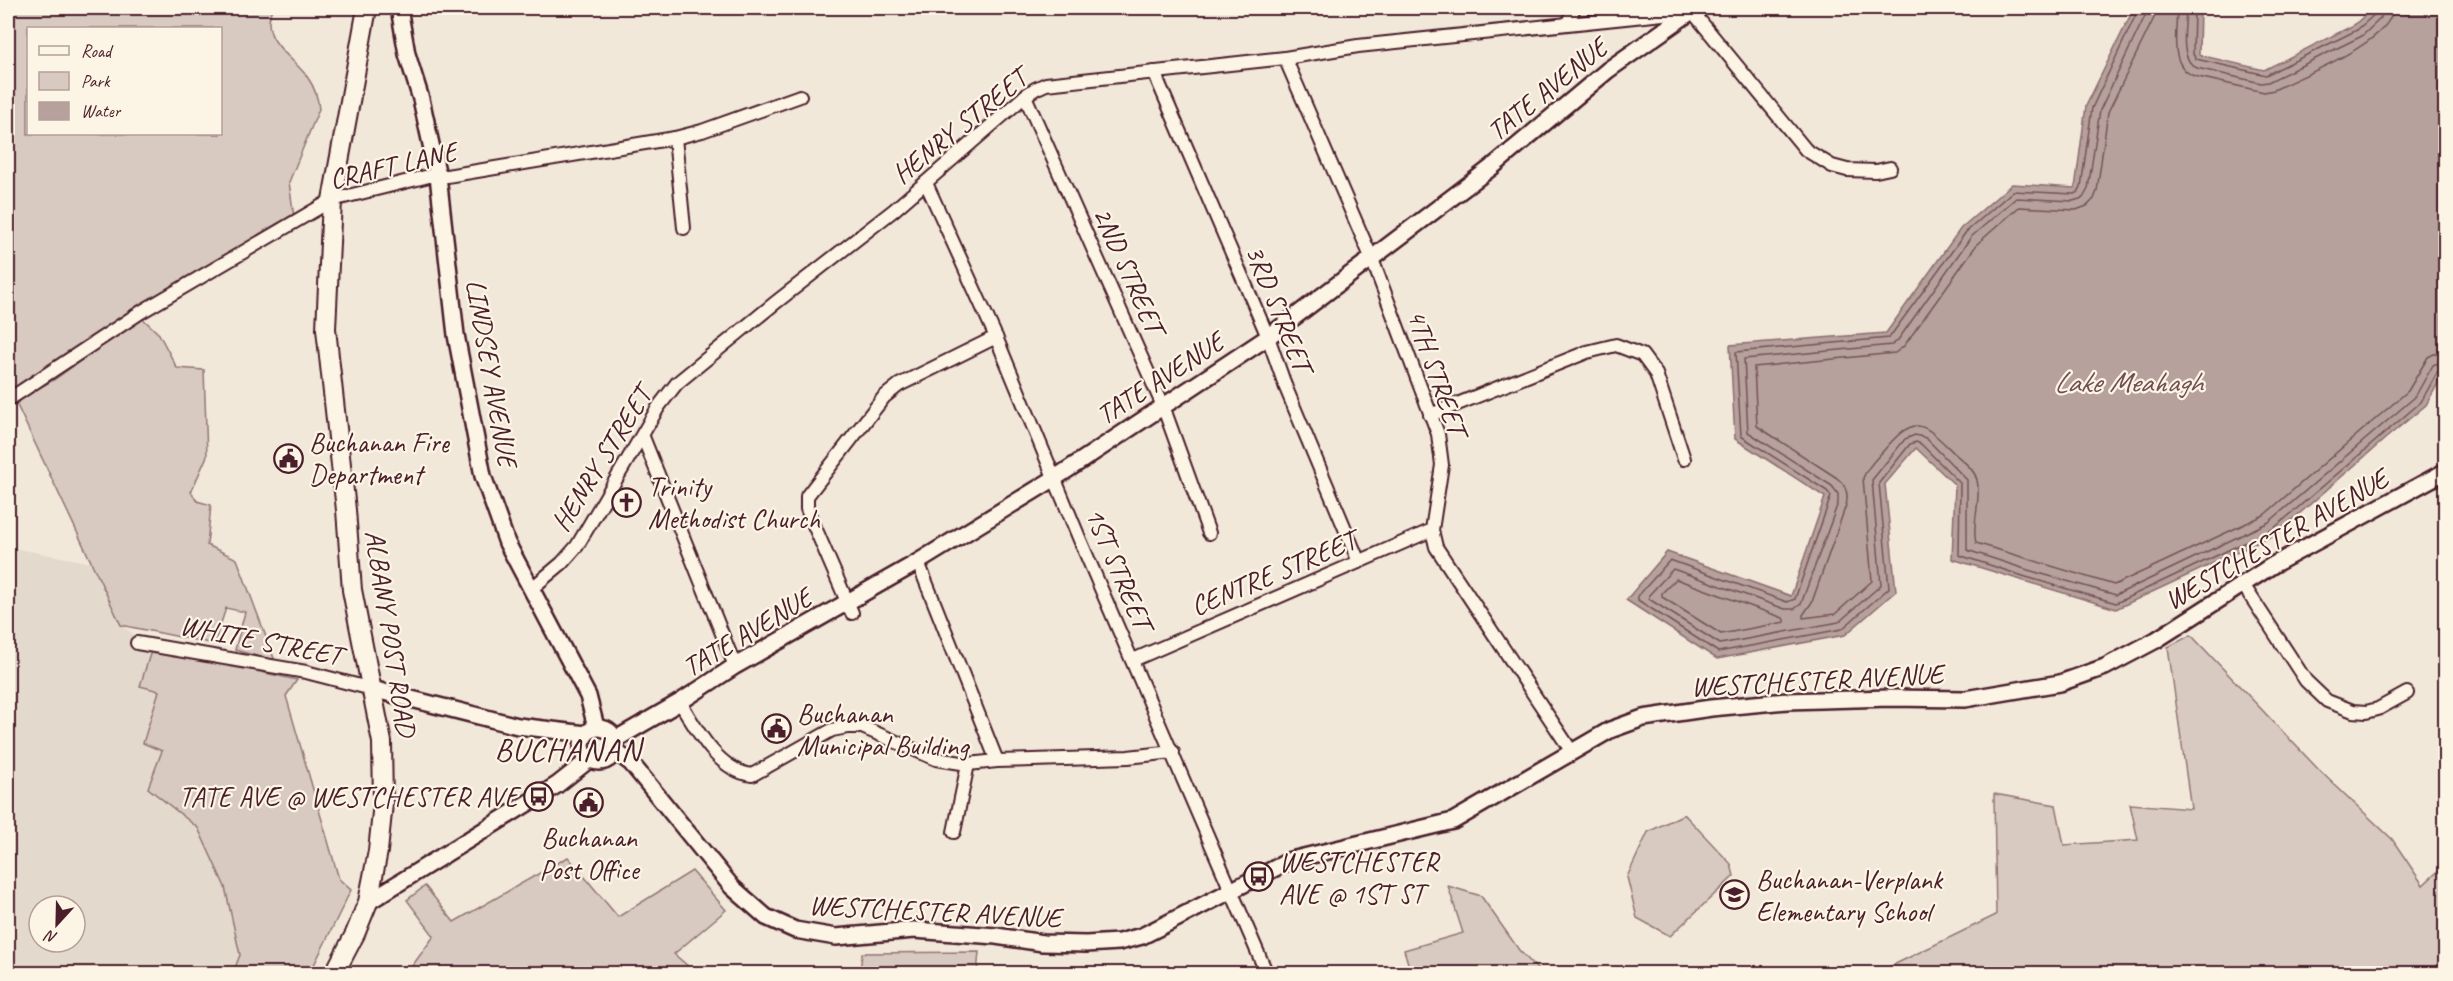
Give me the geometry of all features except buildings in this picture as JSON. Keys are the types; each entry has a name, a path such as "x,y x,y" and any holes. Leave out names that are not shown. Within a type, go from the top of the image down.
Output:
{"main road":[{"name":"ALBANY POST ROAD","path":"334,974 355,934 368,902 378,851 384,791 382,742 352,590 346,510 326,329 332,200 367,8"}],"street":[{"name":"LINDSEY AVENUE","path":"399,8 407,54 421,99 438,176 456,335 483,476 507,543 588,696 591,731"},
{"path":"1568,23 1574,8"},
{"path":"1694,9 1806,150 1832,166 1847,170 1876,171 1890,168"},
{"name":"HENRY STREET","path":"531,589 578,546 659,406 677,383 926,183 1035,89 1046,84 1285,58 1358,46 1694,9"},
{"name":"TATE AVENUE","path":"616,745 735,666 850,607 918,562 1055,478 1268,337 1501,160 1608,70 1694,9"},
{"name":"4TH STREET","path":"1285,58 1372,259 1438,434 1442,465 1432,530"},
{"name":"3RD STREET","path":"1154,72 1268,337 1286,388 1359,562"},
{"name":"CRAFT LANE","path":"8,400 141,312 332,200 429,176 675,138 702,131 800,96"},
{"name":"2ND STREET","path":"1025,96 1163,406 1209,533"},
{"path":"675,138 684,228"},
{"name":"1ST STREET","path":"926,183 996,337 1267,974"},
{"path":"850,607 822,548 805,502 807,496 884,397 899,385 996,337"},
{"path":"1430,416 1587,352 1616,345 1642,355 1656,374 1684,459"},
{"path":"643,437 735,666"},
{"name":"WESTCHESTER AVENUE","path":"616,745 732,887 766,917 808,933 836,937 914,930 996,936 1043,944 1119,942 1142,936 1291,860 1454,821 1610,730 1643,718 1711,708 1798,701 1965,699 2060,683 2105,667 2156,640 2242,583 2445,471"},
{"path":"1432,530 1436,547 1572,752"},
{"name":"CENTRE STREET","path":"1133,660 1432,530"},
{"path":"918,562 997,761"},
{"path":"2242,583 2306,681 2327,702 2353,711 2366,712 2378,709 2407,693"},
{"name":"WHITE STREET","path":"137,643 306,672 518,726 591,731"},
{"path":"680,702 697,731 715,753 741,774 752,775 832,730 848,727 862,728 936,759 968,764 1128,757 1173,752"},
{"path":"368,902 557,784 590,759 605,761 616,745 608,730 591,731 582,747 590,759"},
{"path":"954,832 968,764"}],"shaded area":[{"path":"8,547 92,563 121,625 152,648 160,691 143,743 162,751 148,788 198,828 225,887 240,955 233,973 8,973"}],"green space":[{"path":"8,8 272,8 269,20 273,39 310,82 316,93 319,109 289,182 294,217 178,283 8,394"},
{"path":"141,317 159,334 177,368 204,370 207,456 191,492 197,501 211,505 207,545 237,559 275,661 235,650 245,612 226,608 214,644 121,625 15,401 55,379"},
{"path":"2191,635 2319,770 2392,839 2423,885 2445,865 2445,973 1877,973 1996,915 1994,794 2056,805 2064,845 2138,840 2130,804 2191,809 2168,647"},
{"path":"152,648 297,680 286,696 339,879 351,890 310,973 233,973 240,955 225,887 198,828 148,788 162,751 143,743 159,691 140,686"},
{"path":"1684,814 1731,864 1734,876 1670,936 1637,918 1627,877 1648,832"},
{"path":"568,857 618,917 692,871 726,910 674,954 696,973 407,973 434,936 407,900 425,886 454,922"},
{"path":"1448,886 1481,896 1519,950 1541,973 1411,973 1404,950 1463,933"},
{"path":"979,952 977,973 860,973 862,953"}],"water":[{"name":"Lake Meahagh","path":"2134,8 2200,8 2199,55 2264,70 2354,25 2373,8 2445,8 2446,369 2426,405 2276,534 2116,609 1952,559 1955,485 1916,448 1885,484 1896,591 1845,635 1717,659 1626,600 1667,552 1791,596 1825,497 1735,439 1730,345 1886,333 1961,228 2012,184 2075,188 2086,106"}],"place":[{"name":"Buchanan Fire Department","path":"288,458"},
{"name":"Trinity Methodist Church","path":"627,502"},
{"name":"Buchanan Municipal Building","path":"776,729"},
{"name":"TATE AVE @ WESTCHESTER AVE","path":"539,796"},
{"name":"Buchanan Post Office","path":"589,802"},
{"name":"WESTCHESTER AVE @ 1ST ST","path":"1258,877"},
{"name":"Buchanan-Verplank Elementary School","path":"1735,895"}],"district":[{"name":"BUCHANAN","path":"568,749"}]}
